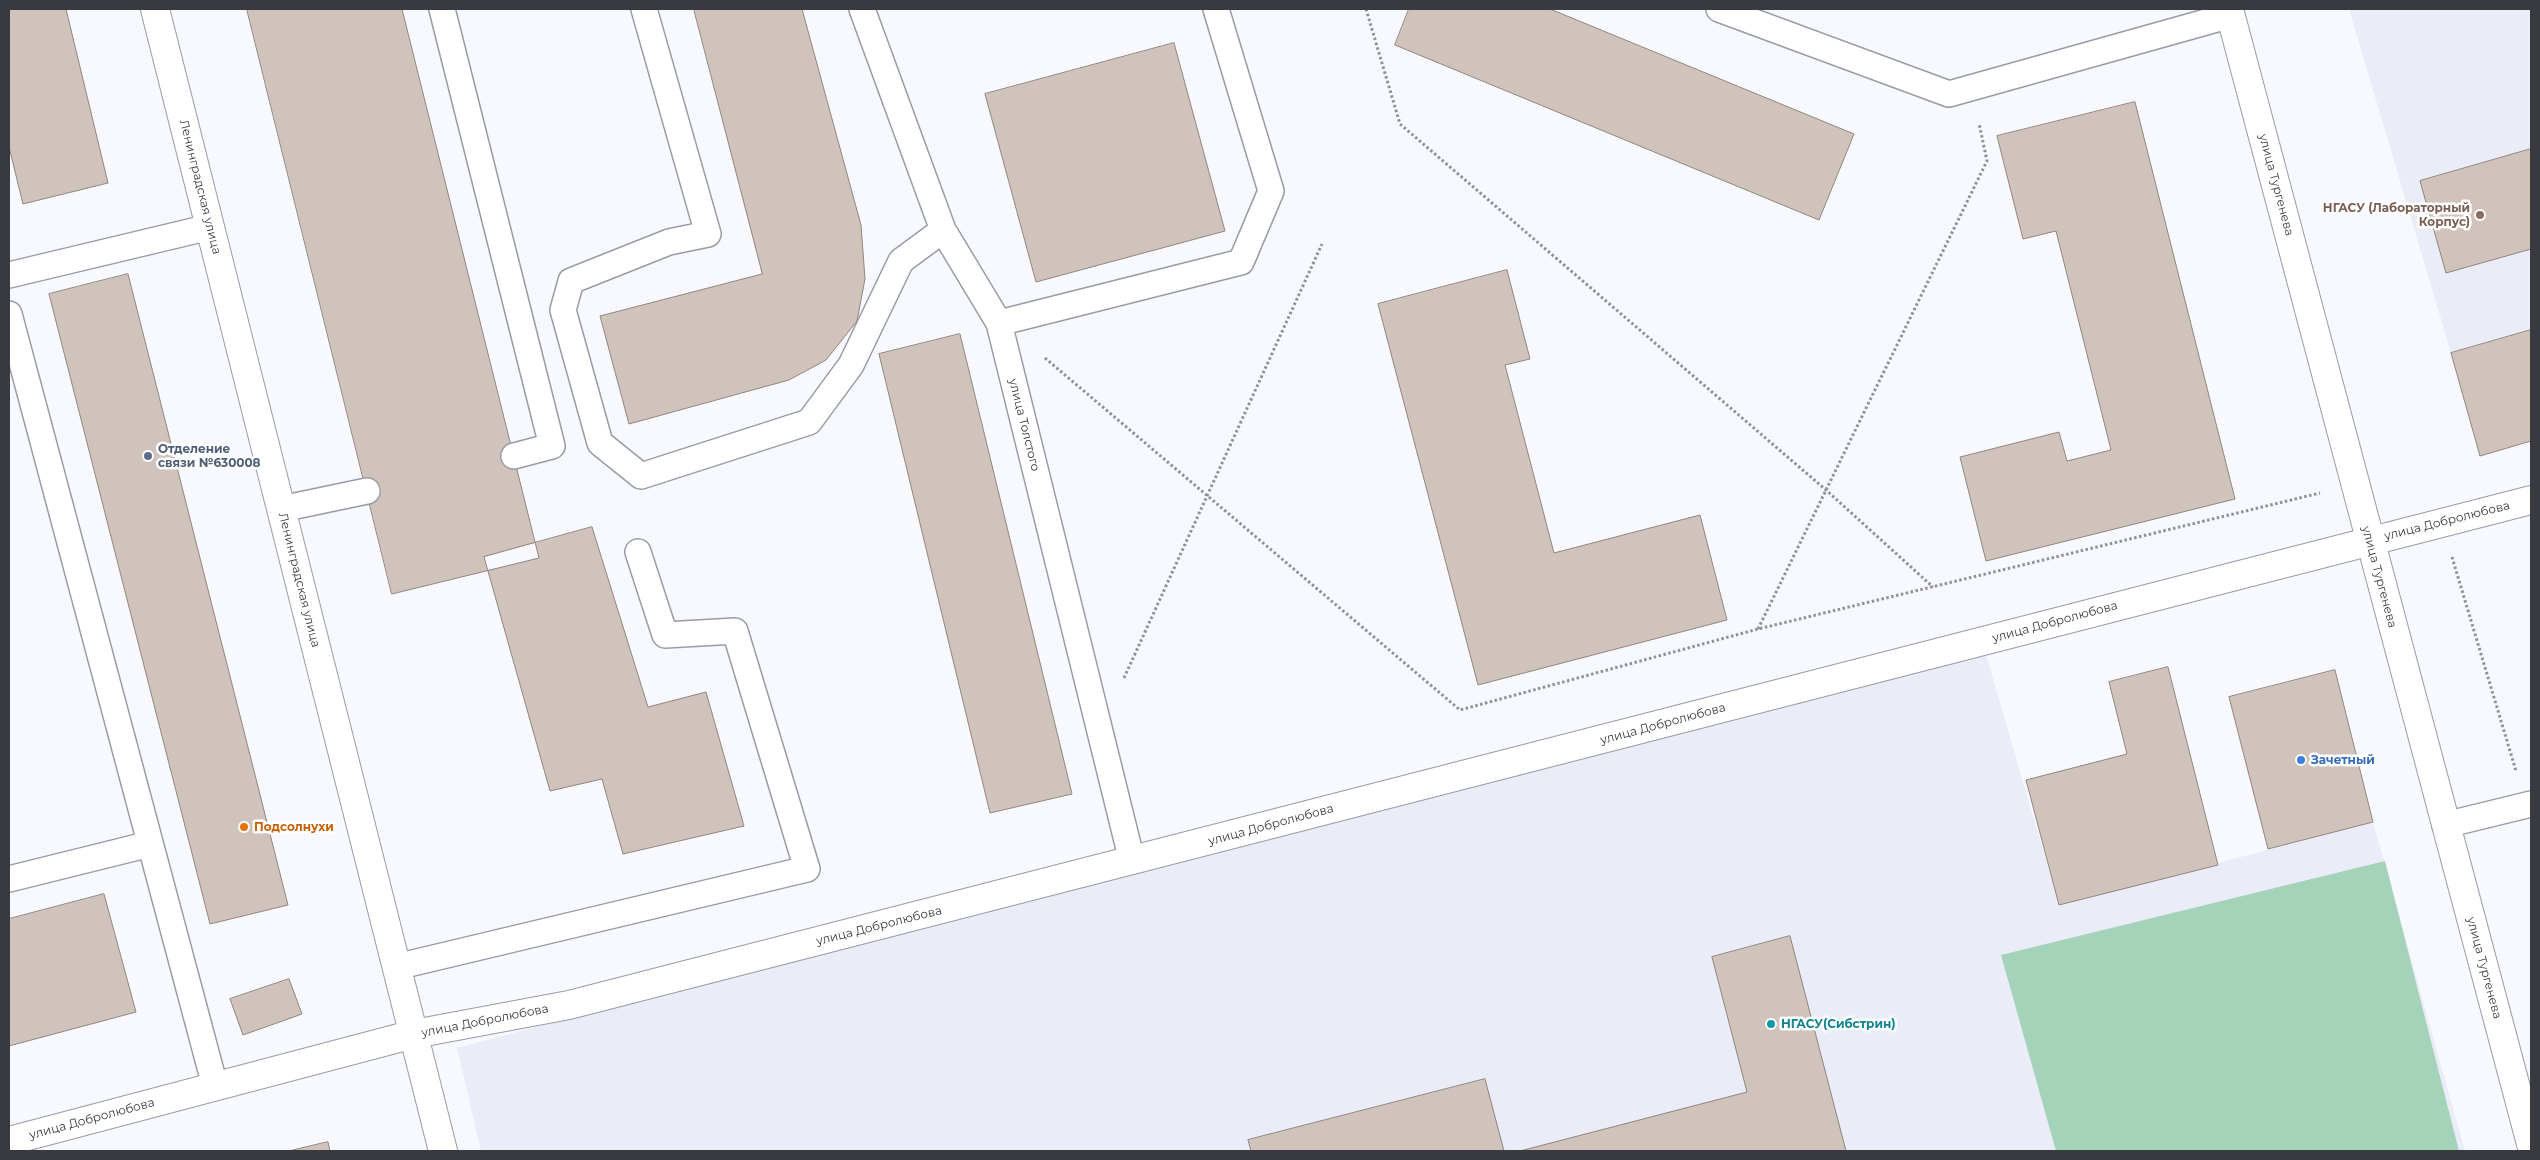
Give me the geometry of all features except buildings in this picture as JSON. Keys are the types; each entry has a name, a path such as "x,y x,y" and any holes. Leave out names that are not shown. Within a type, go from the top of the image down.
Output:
{"street":[{"name":"Ленинградская улица","path":"155,9 443,1151"},
{"name":"улица Тургенева","path":"2230,12 2369,541 2531,1144"},
{"name":"улица Добролюбова","path":"9,1141 414,1034 569,1005 2531,500"}],"lane":[{"path":"442,9 552,446 514,456"},
{"path":"644,9 708,234 669,242 571,281 563,310 600,442 641,476 809,422 851,365 901,262 943,230"},
{"name":"улица Толстого","path":"865,9 943,230 999,323 1132,861"},
{"path":"999,323 1241,262 1271,191 1216,9"},
{"path":"1719,9 1949,94 2230,12"},
{"path":"9,275 210,227"},
{"path":"9,314 215,1086"},
{"path":"281,510 367,491"},
{"path":"396,967 807,869 735,631 665,635 638,552"},
{"path":"2445,825 2529,804"},
{"path":"9,879 150,844"}],"path":[{"path":"1366,9 1400,124 1826,490 1933,587"},
{"path":"1758,629 1986,161 1972,88"},
{"path":"1123,680 1322,244"},
{"path":"999,323 1012,331 1208,494 1460,710 1758,629 2355,485"},
{"path":"2442,522 2529,804"}],"shaded area":[{"path":"2349,9 2531,9 2531,330 2451,353"},
{"path":"1982,641 2059,905 2373,822 2465,1151 481,1151 457,1048"}],"green space":[{"path":"2385,861 2459,1151 2056,1151 2001,955"}],"place":[{"name":"НГАСУ (Лабораторный Корпус)","path":"2480,215"},
{"name":"Отделение связи №630008","path":"148,456"},
{"name":"Зачетный","path":"2301,760"},
{"name":"Подсолнухи","path":"244,827"},
{"name":"НГАСУ(Сибстрин)","path":"1771,1024"}]}
